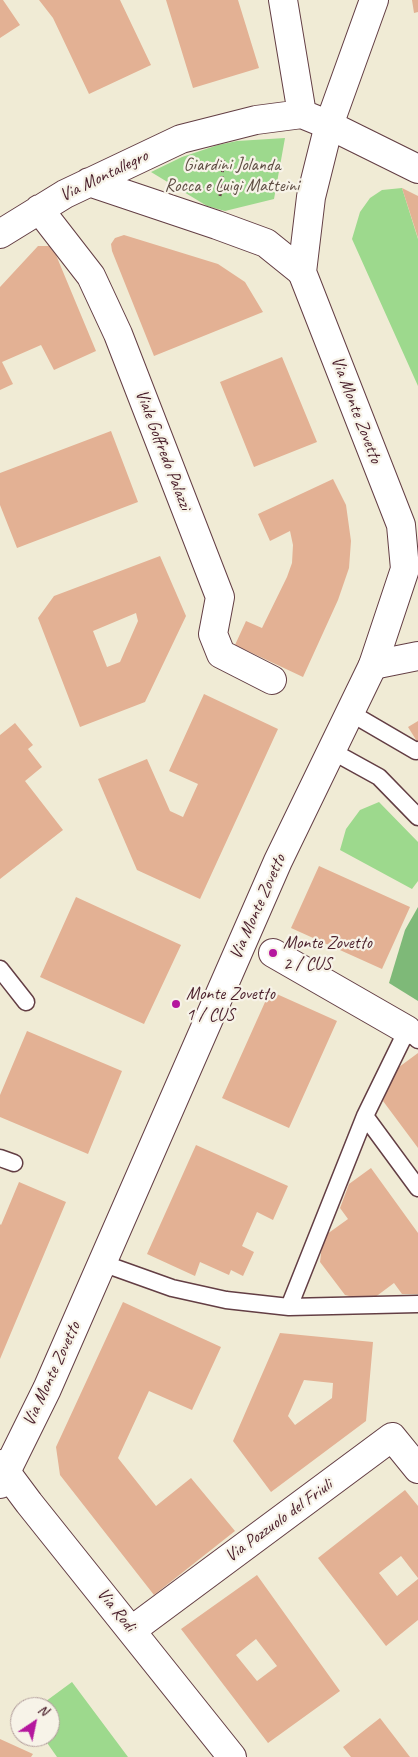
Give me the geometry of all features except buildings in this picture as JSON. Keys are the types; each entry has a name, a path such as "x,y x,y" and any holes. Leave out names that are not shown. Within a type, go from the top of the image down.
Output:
{"street":[{"path":"283,0 302,114"},
{"name":"Via Monte Zovetto","path":"2,1473 47,1389 278,861 330,750 373,665 405,569 411,559 400,525 302,272 311,197 329,125 374,0"},
{"name":"Via Montallegro","path":"0,234 39,209 89,182 181,139 256,120 302,114 329,125 418,169"},
{"name":"Via Monte Zovetto","path":"89,182 266,243 302,272"},
{"name":"Viale Goffredo Palazzi","path":"39,209 91,276 118,334 220,597 213,634 221,654 272,680"},
{"path":"373,665 418,656"},
{"name":"Via Monte Zovetto","path":"273,953 412,1035"},
{"name":"Via Pozzuolo del Friuli","path":"132,1630 392,1437 418,1469"},
{"name":"Via Rodi","path":"2,1473 29,1503 132,1630 232,1757"}],"lane":[{"path":"349,712 416,751 418,750"},
{"path":"330,750 379,777 418,817"},
{"path":"0,969 26,1002"},
{"name":"Via Monte Zovetto","path":"289,1307 365,1116 412,1035"},
{"path":"365,1116 418,1188"},
{"path":"102,1263 172,1288 226,1300 289,1307 418,1304"}],"path":[{"path":"217,225 228,127"}],"green space":[{"name":"Giardini Jolanda Rocca e Luigi Matteini","path":"285,138 274,199 225,211 207,206 151,172 182,157 218,145 237,141"},
{"path":"402,188 418,239 418,386 352,239 360,212 370,198 382,190"},
{"path":"379,802 418,842 418,881 412,889 340,850 346,829 360,810"},
{"path":"418,907 418,1001 389,983 405,930"},
{"path":"72,1682 128,1757 57,1757 50,1747 60,1747 60,1697 52,1697"}],"place":[{"name":"Monte Zovetto 2 / CUS","path":"273,953"},
{"name":"Monte Zovetto 1 / CUS","path":"176,1004"}]}
